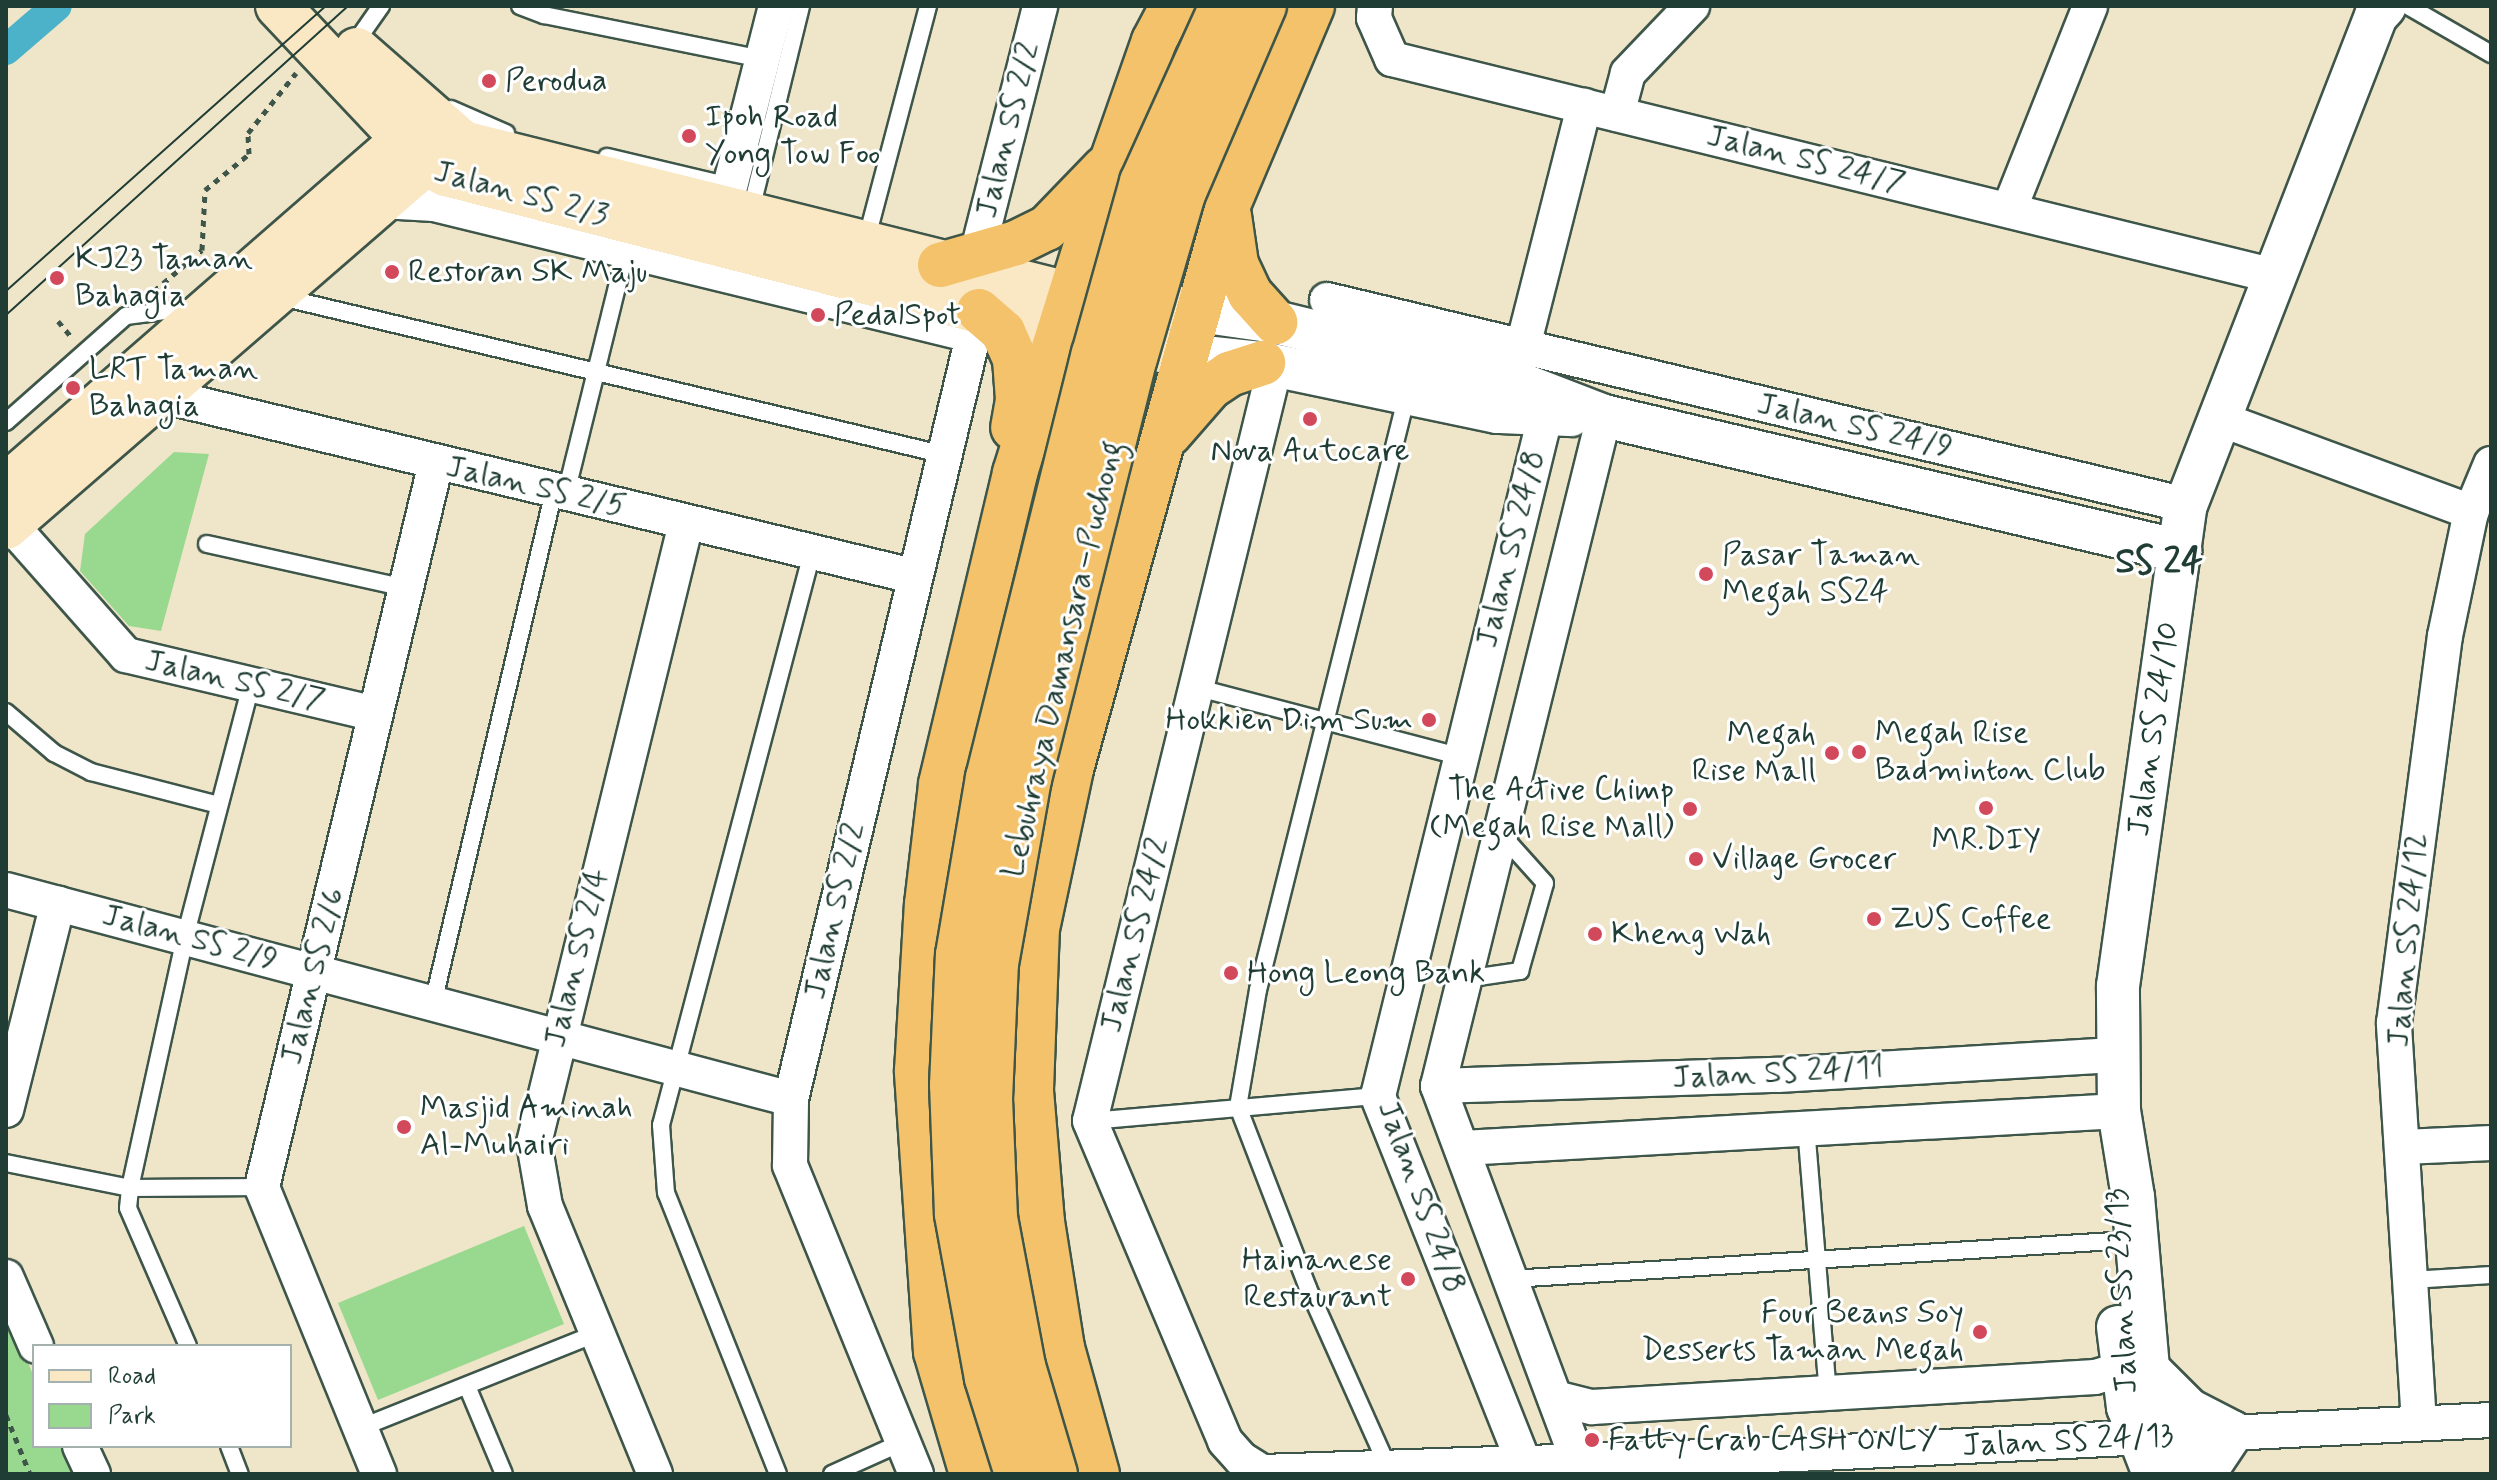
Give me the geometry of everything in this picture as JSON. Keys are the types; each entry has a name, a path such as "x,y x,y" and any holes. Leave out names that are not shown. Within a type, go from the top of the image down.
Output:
{"highway":[{"path":"972,1474 936,1352 917,1071 927,904 941,784 1015,473 1112,161 1154,41 1173,6"},
{"name":"Lebuhraya Damansara–Puchong","path":"1017,1474 987,1378 957,1214 952,1085 958,955 988,778 1118,268 1142,182 1222,6"},
{"name":"Lebuhraya Damansara–Puchong","path":"1055,1474 1023,1366 995,1218 990,1099 996,964 1029,779 1135,358 1183,194 1264,6"},
{"path":"1097,1474 1062,1348 1042,1222 1031,1090 1037,929 1071,769 1228,205 1312,6"},
{"path":"958,260 1047,228 1112,161"},
{"path":"1112,161 1129,187 1167,210 1198,213 1228,205"},
{"path":"1228,205 1236,264 1250,294 1275,322"},
{"path":"977,323 1003,332 1015,359 1018,400 1010,443 1015,473"},
{"path":"1157,452 1210,387 1229,374 1269,364"},
{"path":"1015,473 1042,434 1082,414 1125,421 1157,452"}],"main road":[{"path":"278,6 358,43 429,146"},
{"path":"358,43 429,146"},
{"name":"Jalan SS 2/3","path":"7,512 160,395 381,201 429,146"},
{"name":"Jalan SS 2/3","path":"429,146 520,196 977,323 1067,313"},
{"name":"Jalan SS 2/3","path":"7,512 212,305 429,146 735,204 865,247 958,260 1067,313"},
{"path":"1067,313 1199,311"},
{"path":"1067,313 1185,355"}],"street":[{"path":"735,204 776,6"},
{"name":"Jalan SS 2/2","path":"958,260 1040,6"},
{"name":"Jalan SS 24/7","path":"1375,6 1374,18 1392,59 2275,276"},
{"path":"1617,114 1628,73 1692,6"},
{"path":"2009,210 2090,6"},
{"name":"Jalan SS 24/10","path":"2156,1449 2134,1369 2133,1197 2123,1152 2119,1111 2118,986 2186,505 2376,16 2385,6"},
{"path":"1523,346 1584,106"},
{"path":"381,201 434,204 626,251 977,323"},
{"name":"Jalan SS 24/9","path":"1327,300 2186,505"},
{"name":"Jalan SS 24/9","path":"1199,311 1275,322 1508,379 1604,416 2180,551"},
{"name":"Jalan SS 2/2","path":"916,1474 790,1165 791,1099 913,576 977,323"},
{"name":"Jalan SS 24/9","path":"1185,355 1269,364 1498,412 1604,416"},
{"name":"Jalan SS 24/2","path":"1090,1121 1269,364"},
{"name":"Jalan SS 2/5","path":"160,395 913,576"},
{"name":"Jalan SS 24/8","path":"1523,1461 1378,1096 1458,756 1546,413"},
{"name":"Jalan SS 24/8","path":"1577,1458 1438,1086 1604,416"},
{"path":"2220,419 2471,512"},
{"name":"Jalan SS 2/6","path":"262,1187 436,463"},
{"name":"Jalan SS 24/12","path":"2419,1423 2396,1008 2425,765 2471,512 2491,464"},
{"name":"Jalan SS 2/7","path":"7,512 126,655 375,714"},
{"name":"Jalan SS 2/4","path":"655,1474 545,1206 534,1143 556,1036 686,523"},
{"name":"Jalan SS 2/9","path":"6,890 791,1099"},
{"path":"6,1110 15,1028 58,903"},
{"name":"Jalan SS 24/11","path":"1438,1086 1778,1075 2118,1055"},
{"path":"1463,1148 2119,1111"},
{"path":"1090,1121 1225,1441 1262,1472"},
{"path":"2404,1147 2491,1143"},
{"name":"Jalan SS 23/13","path":"2123,1152 2111,1189 2114,1241 2134,1369"},
{"path":"262,1187 379,1474"},
{"path":"6,1277 35,1344"},
{"path":"1523,1461 1542,1435 1555,1398 1592,1407 2095,1377 2134,1369 2174,1399 2232,1432 2204,1474"},
{"name":"Jalan SS 24/13","path":"1262,1472 1577,1458 1823,1464 2156,1449 2232,1432 2491,1420"},
{"path":"81,1448 93,1474"},
{"path":"2156,1449 2191,1474"}],"lane":[{"path":"381,6 358,43 458,114 527,139"},
{"path":"520,6 544,15 763,59"},
{"path":"582,151 735,204 801,6"},
{"path":"865,247 928,6"},
{"path":"2408,6 2491,54"},
{"path":"433,1003 560,492 597,370 626,251"},
{"path":"272,295 945,455"},
{"path":"6,422 126,316 212,305"},
{"path":"1388,1467 1308,1288 1238,1107 1258,990 1329,721 1407,395"},
{"path":"207,544 405,588"},
{"path":"778,1474 666,1193 661,1125 812,553"},
{"path":"187,1344 128,1208 185,937 251,685"},
{"path":"1195,687 1458,756"},
{"path":"6,712 54,753 91,772 219,805"},
{"path":"1465,979 1520,971 1545,883 1502,835"},
{"path":"1090,1121 1378,1096"},
{"path":"1806,1127 1828,1392"},
{"path":"6,1163 130,1188 262,1187"},
{"path":"1511,1279 2114,1241"},
{"path":"2411,1280 2491,1275"},
{"path":"360,1428 597,1333"},
{"path":"467,1386 504,1474"},
{"path":"832,1474 903,1442"},
{"path":"230,1448 240,1474"}],"path":[{"path":"126,316 202,250 205,190 249,154 248,133 358,43"},
{"path":"6,1415 30,1474"}],"green space":[{"path":"174,452 209,454 161,631 129,626 80,571 85,534"},
{"path":"524,1226 564,1324 378,1400 338,1303"},
{"path":"6,1309 32,1372 32,1448 64,1448 74,1474 6,1474"}],"waterway":[{"path":"6,50 57,6"}],"tram line":[{"path":"6,291 326,6"},
{"path":"6,315 348,6"}],"place":[{"name":"Perodua","path":"489,81"},
{"name":"Ipoh Road Yong Tow Foo","path":"689,136"},
{"name":"Restoran SK Maju","path":"392,272"},
{"name":"KJ23 Taman Bahagia","path":"57,278"},
{"name":"PedalSpot","path":"818,315"},
{"name":"LRT Taman Bahagia","path":"73,388"},
{"name":"Nova Autocare","path":"1310,419"},
{"name":"Pasar Taman Megah SS24","path":"1706,574"},
{"name":"Hokkien Dim Sum","path":"1429,720"},
{"name":"Megah Rise Badminton Club","path":"1859,752"},
{"name":"Megah Rise Mall","path":"1832,753"},
{"name":"MR.DIY","path":"1986,808"},
{"name":"The Active Chimp (Megah Rise Mall)","path":"1690,809"},
{"name":"Village Grocer","path":"1696,859"},
{"name":"ZUS Coffee","path":"1874,919"},
{"name":"Kheng Wah","path":"1595,934"},
{"name":"Hong Leong Bank","path":"1231,973"},
{"name":"Masjid Aminah Al-Muhairi","path":"404,1127"},
{"name":"Hainanese Restaurant","path":"1408,1279"},
{"name":"Four Beans Soy Desserts Taman Megah","path":"1980,1332"},
{"name":"Fatty Crab CASH ONLY","path":"1592,1440"}],"district":[{"name":"SS 24","path":"2159,563"}]}
